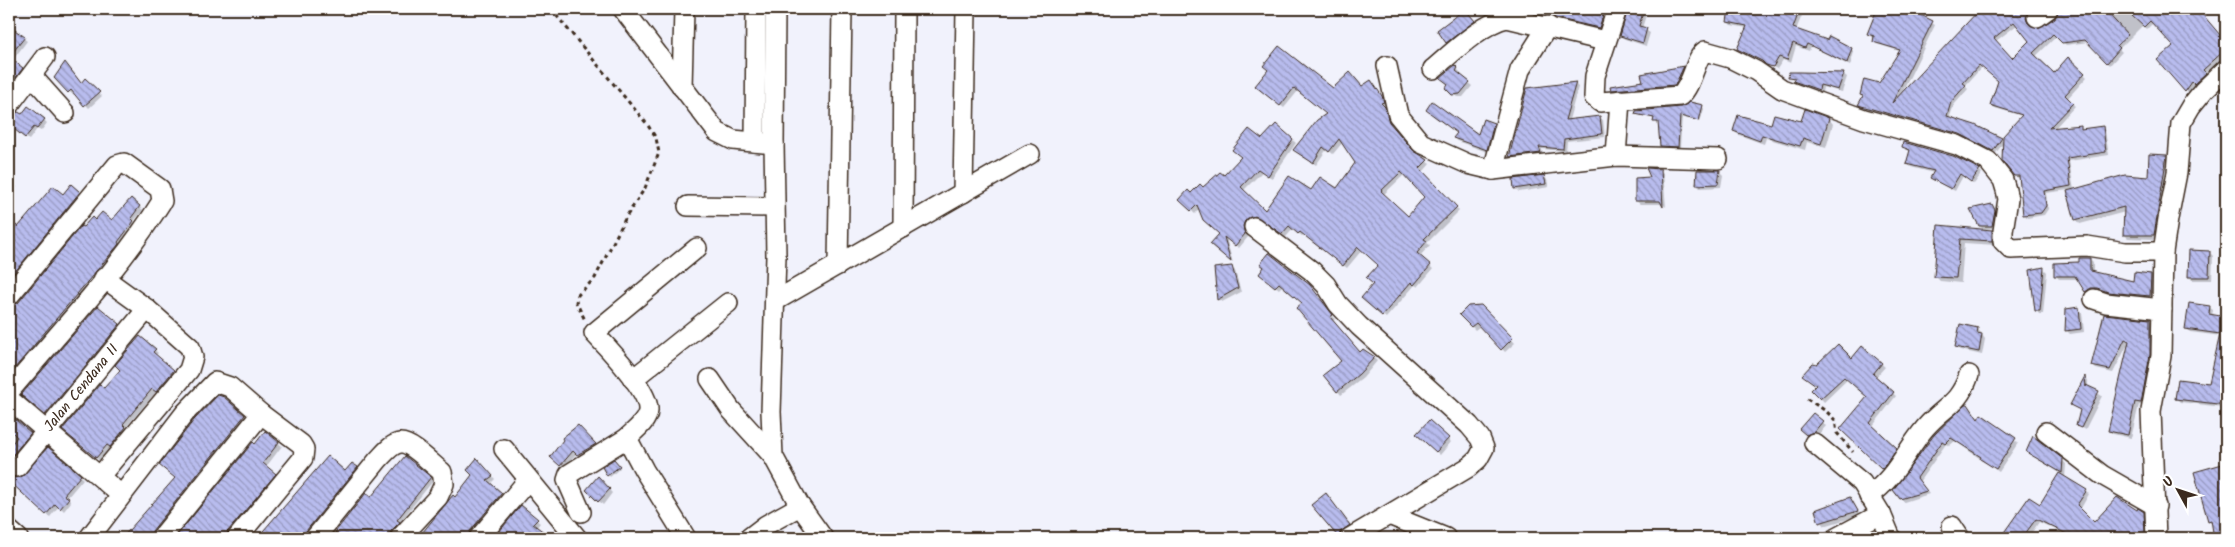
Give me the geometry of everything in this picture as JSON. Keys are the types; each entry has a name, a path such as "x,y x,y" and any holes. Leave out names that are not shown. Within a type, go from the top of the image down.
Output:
{"street":[{"path":"682,87 684,9"},
{"path":"755,142 756,9"},
{"path":"773,456 771,412 775,301 775,9"},
{"path":"838,265 842,9"},
{"path":"902,228 904,9"},
{"path":"963,193 966,9"},
{"path":"1617,9 1595,76 1594,97 1600,102 1680,96 1692,80 1703,52 1706,51 1730,58 1756,71 1782,89 1864,120 1957,145 1988,161 2003,180 2006,190 2008,199 2004,241 2011,249 2087,246 2125,252 2163,252"},
{"path":"626,11 718,132 734,140 774,144"},
{"path":"1434,70 1456,49 1498,20 1507,18 1548,26 1605,41"},
{"path":"1493,170 1520,70 1548,26"},
{"path":"9,105 45,57"},
{"path":"1387,66 1398,115 1421,143 1468,164 1493,170 1616,156 1718,159"},
{"path":"2156,538 2151,411 2161,356 2163,252 2177,173 2181,123 2191,106 2204,90 2226,69"},
{"path":"32,76 66,114"},
{"path":"1616,156 1620,100"},
{"path":"775,301 1030,154"},
{"path":"9,296 121,162 160,189 162,201 152,217 9,392"},
{"path":"688,206 775,206"},
{"path":"1254,227 1312,271 1326,285 1338,304 1359,326 1462,418 1480,438 1484,448 1478,459 1469,468 1350,538"},
{"path":"581,512 567,480 569,474 627,438 643,422 648,411 646,400 634,379 594,333 697,248"},
{"path":"100,476 189,370 193,357 190,347 147,309 104,278"},
{"path":"2094,299 2106,303 2162,309"},
{"path":"634,379 728,303"},
{"name":"Jalan Cendana II","path":"17,467 147,309"},
{"path":"1869,496 1886,484 1927,426 1957,400 1969,375"},
{"path":"710,379 731,410 773,456 800,506 823,538"},
{"path":"89,538 185,413 215,382 230,387 261,414 301,444 304,449 303,458 237,538"},
{"path":"9,399 121,495"},
{"path":"161,538 261,414"},
{"path":"2046,432 2102,475 2156,506"},
{"path":"627,438 644,470 686,538"},
{"path":"1814,442 1862,483 1881,514 1891,538"},
{"path":"315,538 378,460 389,448 399,443 406,444 442,472 444,484 438,497 400,538"},
{"path":"504,449 567,535"},
{"path":"479,538 528,480"},
{"path":"749,538 766,525 800,506"},
{"path":"1836,538 1881,514"},
{"path":"1389,515 1446,538"},
{"path":"9,530 18,538"}],"path":[{"path":"551,9 647,124 656,138 659,153 645,188 626,217 594,278 578,295 576,302 584,319 594,333"},
{"path":"1807,399 1826,411 1835,420 1837,433 1860,458"}],"building":[{"path":"1465,9 1475,21 1446,43 1437,30"},
{"path":"1555,9 1569,9 1587,13 1588,9 1605,9 1599,28 1555,18 1553,16"},
{"path":"1628,9 1644,9 1639,26 1647,28 1643,43 1620,36"},
{"path":"1729,9 1800,9 1793,28 1827,40 1829,36 1852,48 1847,63 1807,44 1805,48 1793,43 1787,60 1779,57 1773,67 1766,65 1762,61 1737,49 1747,26 1727,22"},
{"path":"1877,9 1897,9 1909,15 1911,10 1933,21 1892,103 1980,9 2030,9 2026,18 2028,23 2038,28 2055,18 2059,9 2104,9 2128,35 2117,45 2120,48 2107,63 2085,40 2062,43 2053,34 2033,53 2054,73 2068,57 2085,73 2065,95 2073,103 2049,128 2081,125 2081,129 2103,126 2106,152 2067,158 2071,186 2044,191 2046,206 2041,213 2023,215 2019,176 2014,176 2002,161 2003,136 2022,115 1990,105 1998,81 1979,65 1963,83 1966,85 1951,102 1947,116 1975,125 2002,138 1993,151 1960,134 1858,105 1863,96 1860,95 1864,79 1879,83 1900,50 1873,42 1874,36 1867,34","holes":["2014,22 2029,41 2012,58 1994,38"]},
{"path":"2137,9 2198,9 2226,42 2226,49 2203,70 2206,73 2194,84 2192,82 2185,92 2157,60 2173,46 2150,21 2144,27 2131,15"},
{"path":"9,26 25,37 9,57"},
{"path":"1279,46 1333,88 1350,72 1362,86 1371,80 1382,96 1384,102 1381,103 1385,107 1389,122 1413,150 1428,160 1420,168 1457,207 1424,239 1427,241 1417,253 1431,265 1414,285 1411,282 1382,316 1361,298 1373,284 1366,278 1378,265 1358,247 1343,266 1300,232 1298,234 1289,226 1282,234 1255,216 1245,221 1243,226 1245,234 1235,246 1224,237 1231,262 1210,244 1219,234 1203,220 1197,205 1191,211 1179,200 1188,190 1191,193 1200,184 1203,187 1220,172 1224,175 1241,157 1232,150 1249,129 1262,139 1276,124 1293,139 1268,176 1258,169 1241,187 1265,210 1289,176 1311,190 1320,177 1337,188 1355,163 1339,139 1329,152 1323,147 1313,163 1293,150 1317,120 1326,114 1294,88 1280,106 1255,86 1268,70 1263,66","holes":["1401,172 1424,197 1408,216 1381,191"]},
{"path":"9,57 23,68 9,87"},
{"path":"65,62 81,83 85,78 100,92 84,106 71,90 68,93 54,78"},
{"path":"1455,65 1458,68 1456,71 1470,82 1460,94 1452,95 1445,88 1448,84 1440,78"},
{"path":"1684,66 1675,85 1611,90 1610,86 1643,81 1641,74"},
{"path":"1789,72 1844,73 1838,90 1820,85 1819,90 1793,81 1795,78 1788,77"},
{"path":"1576,82 1565,120 1600,116 1602,134 1564,139 1563,149 1539,147 1541,153 1509,157 1527,88"},
{"path":"1432,101 1478,134 1483,119 1494,123 1487,150 1453,138 1457,133 1426,110"},
{"path":"1690,102 1703,105 1699,121 1680,116 1678,147 1660,146 1658,122 1653,122 1654,118 1635,114 1636,111 1681,107"},
{"path":"28,106 45,119 37,129 34,127 25,138 9,125 9,116 18,112 22,114"},
{"path":"1805,109 1829,118 1821,144 1803,138 1800,146 1762,135 1760,141 1733,131 1738,115 1771,124 1774,114 1801,121"},
{"path":"1903,142 1953,156 1980,169 1971,182 1960,174 1951,189 1930,178 1934,171 1906,164 1910,150 1902,147"},
{"path":"2149,154 2167,155 2154,235 2123,235 2124,207 2075,220 2067,191 2125,175 2148,177"},
{"path":"1646,168 1661,169 1663,207 1660,201 1635,201 1635,178 1650,177"},
{"path":"1697,170 1720,170 1718,184 1696,185"},
{"path":"1544,175 1546,184 1514,189 1513,179"},
{"path":"71,184 80,192 9,279 9,219 18,227 53,186 63,194"},
{"path":"131,198 140,206 131,218 134,221 118,242 119,244 9,375 9,307 18,303 81,226 83,227 92,217 95,220 102,212 112,220"},
{"path":"1992,204 1995,210 1992,226 1979,226 1970,209"},
{"path":"1938,225 1992,230 1992,241 1960,239 1956,278 1934,277"},
{"path":"2189,250 2210,251 2209,277 2188,277"},
{"path":"1269,253 1310,285 1333,315 1330,317 1360,352 1363,349 1375,357 1359,374 1337,392 1323,375 1341,361 1296,308 1302,303 1279,283 1275,287 1259,274 1264,267 1260,264"},
{"path":"2079,258 2090,258 2090,271 2133,281 2134,272 2151,274 2150,296 2108,292 2097,288 2091,288 2085,292 2075,276 2054,276 2054,263 2079,262"},
{"path":"1232,266 1238,288 1217,300 1214,268"},
{"path":"2044,267 2040,311 2035,311 2030,270"},
{"path":"2189,303 2210,306 2209,314 2226,317 2226,405 2175,399 2178,379 2209,383 2220,334 2185,329"},
{"path":"1481,305 1513,338 1501,350 1476,323 1471,327 1459,315 1468,306"},
{"path":"98,306 120,324 45,415 21,395"},
{"path":"2079,307 2081,329 2065,331 2066,309"},
{"path":"2104,314 2150,319 2150,355 2141,403 2135,402 2128,435 2108,431 2129,341 2125,339 2110,370 2091,366"},
{"path":"1960,324 1978,328 1977,333 1982,334 1979,352 1955,347"},
{"path":"140,336 156,349 153,352 174,370 156,392 152,389 123,424 126,427 110,447 107,445 96,458 62,430 100,384 104,388 120,370 115,365"},
{"path":"1838,344 1852,358 1862,346 1882,363 1873,374 1894,392 1870,423 1897,448 1882,469 1840,429 1867,397 1844,377 1820,399 1811,390 1816,385 1802,375 1813,363 1817,364"},
{"path":"2085,376 2086,387 2086,385 2099,391 2081,428 2076,426 2080,410 2070,405"},
{"path":"218,395 224,397 245,415 152,531 150,538 122,538 175,478 159,465 194,420"},
{"path":"1968,404 1978,419 1981,414 2016,438 1996,469 1951,438 1945,444 1942,442 1917,478 1927,491 1900,499 1893,490 1934,435"},
{"path":"1813,413 1823,421 1814,432 1806,435 1799,429"},
{"path":"9,414 31,433 9,459 9,447 17,437 9,429"},
{"path":"1429,420 1449,438 1436,452 1416,434"},
{"path":"578,425 596,444 577,455 573,451 560,466 550,457 563,440 562,438"},
{"path":"265,431 279,442 263,463 276,474 228,531 226,538 175,538 253,442 255,444"},
{"path":"2033,436 2063,459 2062,473 2026,452"},
{"path":"48,447 81,475 64,495 69,498 60,509 55,504 46,515 9,481 9,474 15,478 21,477"},
{"path":"328,456 345,471 352,463 358,467 306,531 304,538 257,538"},
{"path":"405,456 431,477 397,520 400,522 391,531 389,538 342,538 335,532 366,493 371,497"},
{"path":"477,458 493,476 487,480 502,493 470,531 468,538 418,538 472,475 467,470"},
{"path":"614,459 620,466 607,476 602,467"},
{"path":"2226,463 2226,538 2214,538 2211,520 2208,521 2194,472"},
{"path":"2059,473 2087,490 2077,505 2094,522 2117,497 2137,510 2138,508 2144,512 2145,533 2141,538 2075,538 2036,519 2022,538 2000,538 2029,497 2040,504"},
{"path":"598,476 610,489 598,502 586,490"},
{"path":"1326,493 1350,525 1340,532 1339,538 1311,505"},
{"path":"1850,497 1858,511 1819,523 1815,510"},
{"path":"521,505 538,519 533,524 552,538 494,538"}]}
